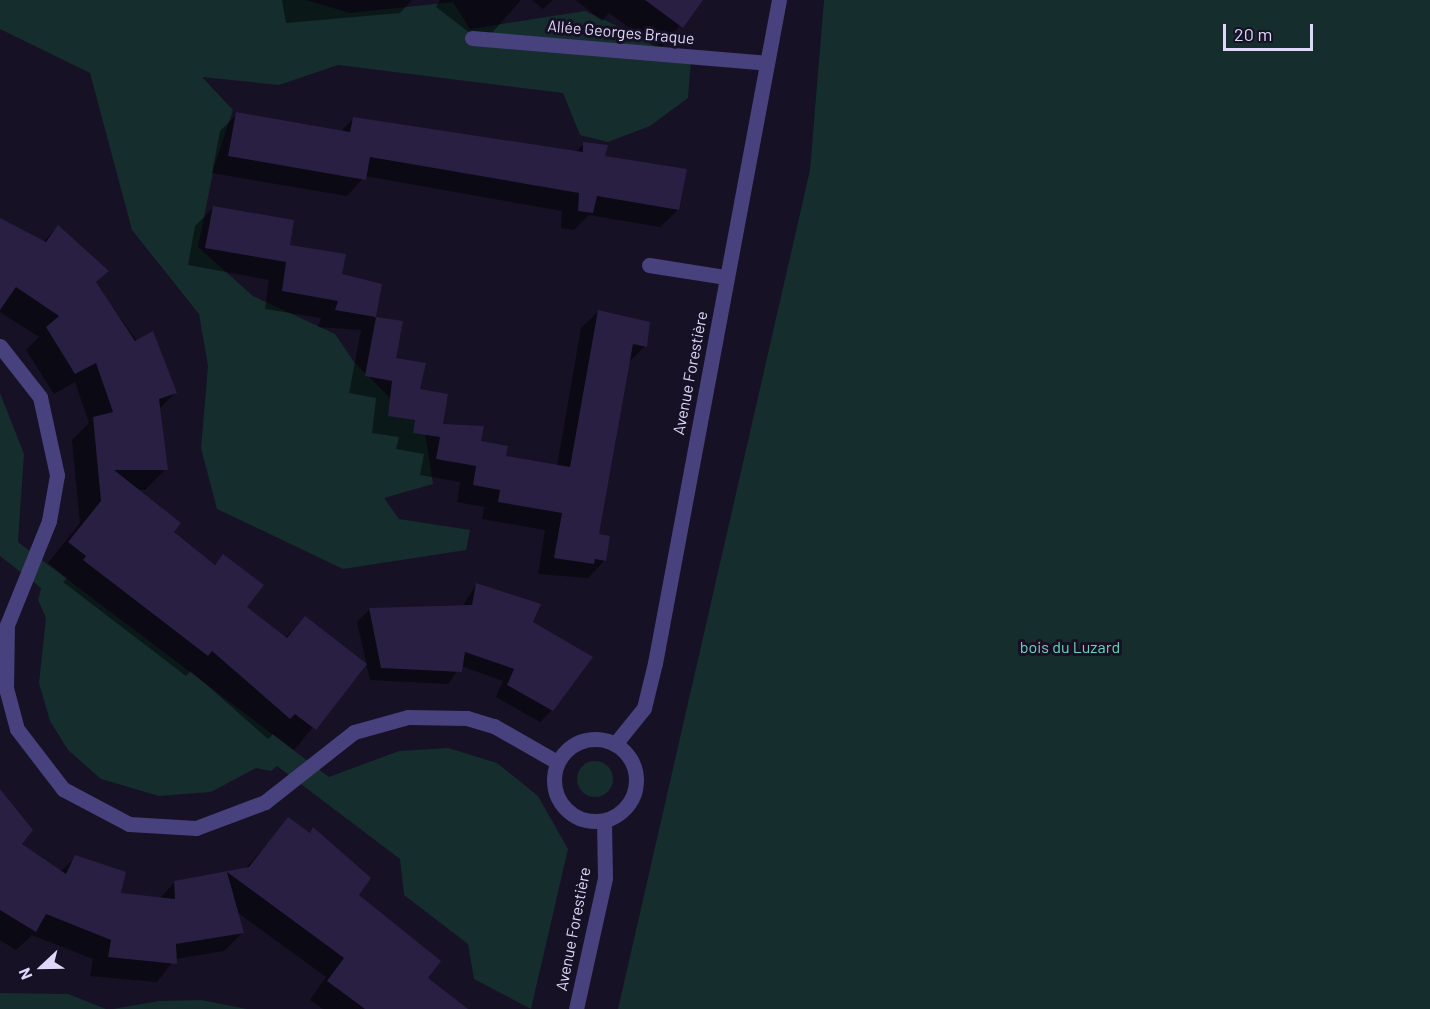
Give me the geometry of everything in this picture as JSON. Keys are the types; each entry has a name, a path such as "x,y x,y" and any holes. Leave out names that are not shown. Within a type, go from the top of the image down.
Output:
{"street":[{"name":"Avenue Forestière","path":"615,744 644,708 779,0"},
{"name":"Allée Georges Braque","path":"472,38 767,63"},
{"path":"649,266 726,277"},
{"path":"0,345 40,397 57,475 49,521 7,625 6,688 17,729 63,789 129,824 196,828 265,801 354,732 408,717 467,718 494,726 557,762"},
{"path":"589,739 615,744 634,765 634,793 617,815 604,820 579,818 559,801 557,762 576,743 589,739"},
{"name":"Avenue Forestière","path":"576,1009 605,878 604,820"}],"green space":[{"path":"0,0 306,0 350,13 453,2 470,29 585,11 691,60 688,98 650,126 608,142 580,135 563,93 338,65 279,85 202,77 233,110 214,167 198,247 253,296 335,334 354,362 425,432 433,484 384,498 399,519 470,530 466,550 343,569 217,509 201,448 208,366 199,314 132,230 90,73 0,29"},
{"name":"bois du Luzard","path":"824,0 1430,0 1430,1009 618,1009 810,170"},
{"path":"0,393 24,454 18,542 329,777 399,751 448,748 497,763 538,796 568,849 531,1009 474,979 468,944 404,895 400,859 277,766 271,771 256,768 211,792 159,796 101,779 68,750 50,721 39,683 46,618 38,600 41,588 0,556"},
{"path":"595,761 608,766 613,779 608,792 595,797 582,792 577,779 582,766"},
{"path":"0,993 68,994 106,1009 0,1009"},
{"path":"201,1000 247,1009 113,1009 159,1001"}],"building":[{"path":"645,0 703,0 683,28"},
{"path":"236,112 350,132 353,117 583,152 583,142 608,145 605,156 687,169 679,210 597,196 593,213 578,211 579,193 370,157 366,180 228,156"},
{"path":"213,206 294,220 290,245 346,254 342,274 382,284 376,317 335,310 338,301 282,291 286,262 205,248"},
{"path":"0,218 46,242 58,225 109,271 96,282 135,341 153,331 177,393 159,399 168,470 114,470 181,523 174,532 215,565 223,554 264,585 247,607 287,638 305,616 367,664 316,730 295,714 290,719 212,651 208,656 83,560 86,556 68,542 101,501 93,417 113,412 96,363 75,374 46,327 59,316 16,287 0,310"},
{"path":"598,310 650,322 647,347 633,344 599,534 610,536 606,561 595,559 594,564 554,558 562,513 498,502 500,490 473,485 476,466 436,459 440,437 413,433 415,420 388,416 392,381 365,376 376,317 403,321 396,358 426,363 420,389 448,394 443,424 484,426 481,441 508,446 506,456 570,467"},
{"path":"476,583 541,604 533,622 593,657 553,711 507,685 514,669 465,652 462,672 381,668 369,608 472,605"},
{"path":"0,789 33,830 22,844 66,874 75,855 126,872 121,893 175,899 174,881 249,867 288,817 310,833 313,827 371,878 359,895 441,961 428,978 468,1009 365,1009 327,981 344,958 227,872 244,933 176,944 177,964 108,957 111,940 46,914 36,932 0,910"}]}
